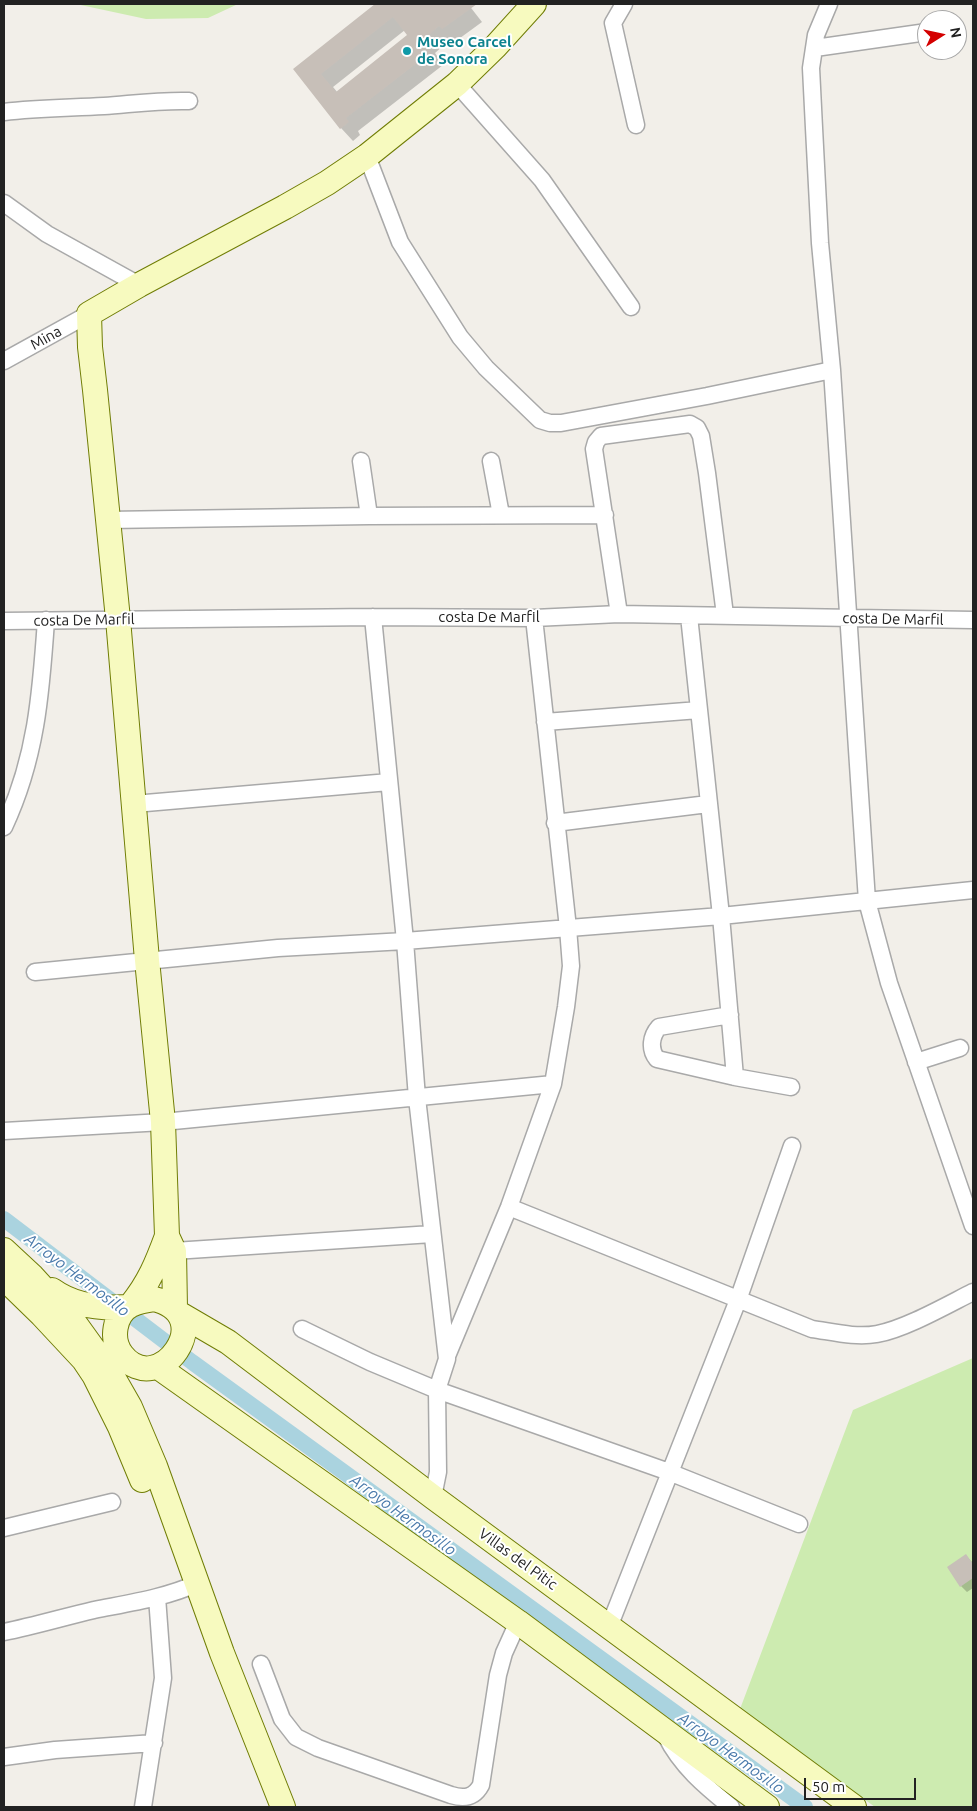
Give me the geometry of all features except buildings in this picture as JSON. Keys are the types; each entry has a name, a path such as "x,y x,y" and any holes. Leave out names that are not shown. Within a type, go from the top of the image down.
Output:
{"street":[{"path":"130,1407 158,1361 183,1336 183,1324 177,1311 170,1243 163,1122 147,960 118,619 90,346 89,314 285,207 327,183 367,156 457,84 495,47 534,4"},
{"path":"624,4 613,23 636,125"},
{"path":"829,4 816,35 811,68 820,243 832,370 867,901 889,983 973,1226"},
{"path":"815,48 917,33"},
{"path":"457,84 542,180 631,307"},
{"path":"4,112 167,100 189,101"},
{"path":"367,156 400,242 444,313 460,337 486,368 540,420 550,423 561,423 707,396 832,370"},
{"path":"4,203 47,234 139,285"},
{"name":"Mina","path":"4,362 89,314"},
{"path":"619,614 594,449 596,442 601,436 690,424 697,428 701,436 725,615"},
{"path":"361,461 369,516"},
{"path":"491,461 501,515"},
{"path":"108,520 605,515"},
{"name":"costa De Marfil","path":"4,621 534,618 619,614 973,620"},
{"path":"689,616 721,916 735,1077"},
{"path":"373,618 417,1098 446,1358"},
{"path":"434,1497 438,1472 437,1390 446,1358 509,1207 553,1084 566,1007 570,966 568,928 534,618"},
{"path":"4,827 17,798 29,759 37,723 42,686 46,620"},
{"path":"545,722 698,710"},
{"path":"134,804 389,782"},
{"path":"555,823 708,804"},
{"path":"35,972 278,948 404,941 721,916 973,890"},
{"path":"730,1015 659,1027 654,1032 651,1048 657,1059 735,1077 791,1087"},
{"path":"916,1062 960,1048"},
{"path":"4,1131 163,1122 553,1084"},
{"path":"609,1626 738,1300 792,1146"},
{"path":"509,1207 812,1329 851,1335 877,1334 903,1326 973,1292"},
{"path":"170,1243 432,1234"},
{"path":"95,1364 124,1311 145,1288 170,1243"},
{"path":"4,1250 32,1276 74,1322 95,1364 140,1474 222,1653 283,1807"},
{"path":"32,1276 61,1296 87,1306 124,1311"},
{"path":"4,1278 95,1364 130,1407 155,1466 190,1586 267,1807"},
{"path":"177,1311 165,1302 154,1300 142,1300 124,1311 115,1334 118,1349 122,1355 158,1361 518,1622 767,1807"},
{"name":"Villas del Pitic","path":"177,1311 228,1342 434,1497 854,1807"},
{"path":"302,1329 370,1362 437,1390 669,1472 799,1524"},
{"path":"95,1364 124,1369 158,1361"},
{"path":"4,1528 112,1502"},
{"path":"4,1632 158,1597 190,1586"},
{"path":"143,1807 163,1678 158,1597"},
{"path":"260,1664 282,1719 296,1737 318,1748 451,1795 460,1798 467,1797 478,1791 481,1785 498,1675 504,1653 518,1622"},
{"path":"664,1732 685,1766 731,1807"},
{"path":"4,1757 55,1750 154,1743"}],"green space":[{"path":"76,4 238,4 208,18 146,19"},
{"path":"973,1358 973,1807 875,1807 740,1709 853,1410"}],"waterway":[{"name":"Arroyo Hermosillo","path":"4,1219 192,1362 805,1807"}],"place":[{"name":"Museo Carcel de Sonora","path":"407,51"}]}
